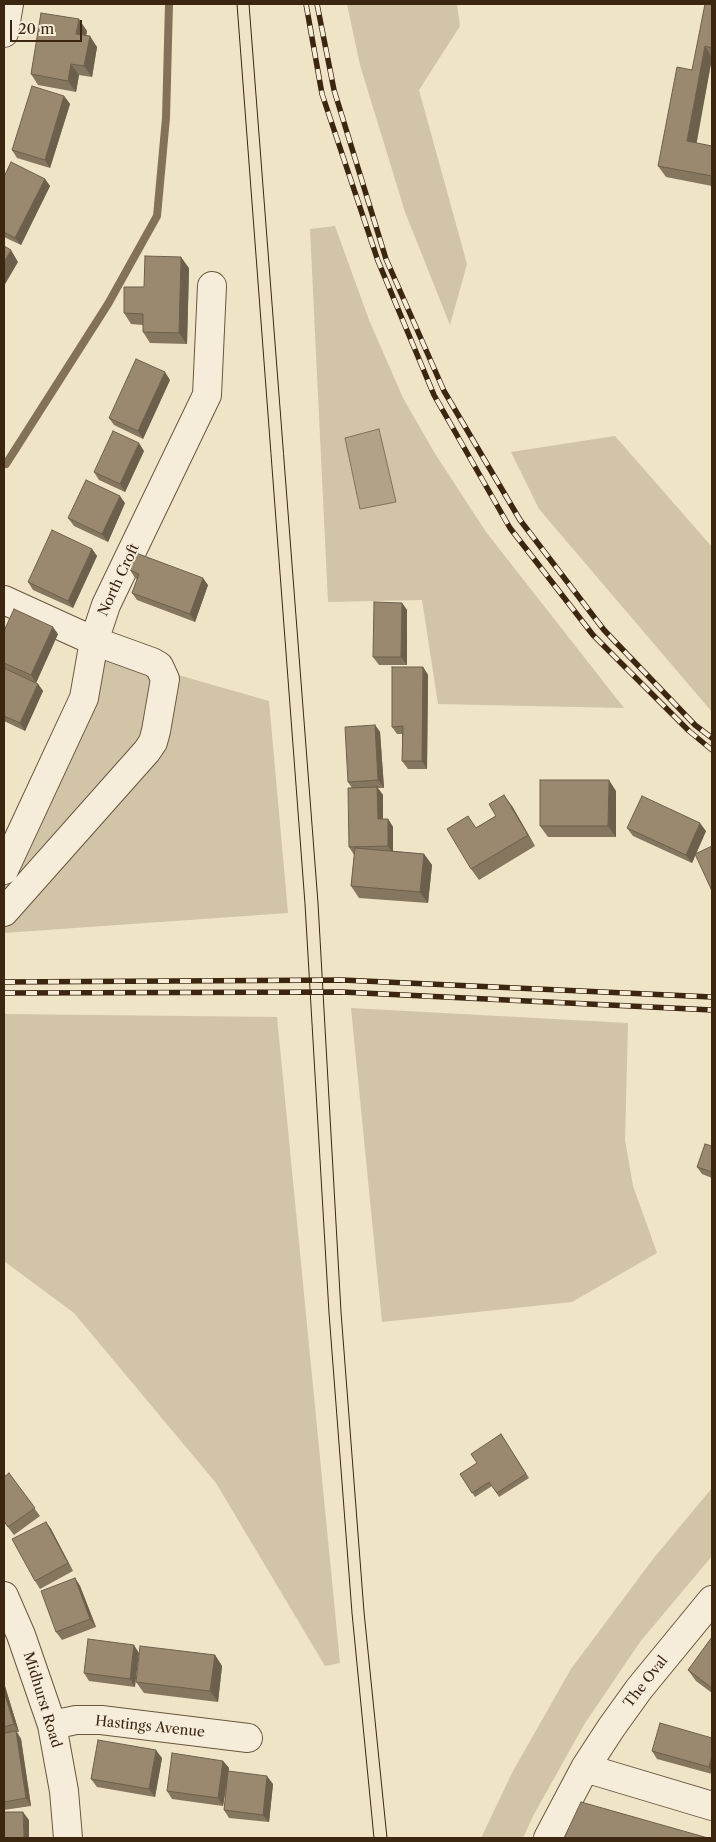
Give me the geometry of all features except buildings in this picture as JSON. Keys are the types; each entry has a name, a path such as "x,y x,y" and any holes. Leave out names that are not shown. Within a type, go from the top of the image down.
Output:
{"street":[{"path":"4,33 9,4"},
{"name":"North Croft","path":"4,870 84,698 94,641 106,605 207,394 212,286"},
{"path":"4,600 94,641 152,662 164,672 165,679 153,742 4,912"},
{"name":"Midhurst Road","path":"4,1596 21,1635 52,1724 64,1792 68,1838"},
{"name":"The Oval","path":"548,1838 585,1768 639,1689 712,1600"},
{"name":"Hastings Avenue","path":"52,1724 76,1720 101,1720 248,1738"},
{"path":"585,1768 712,1806"}],"shaded area":[{"path":"347,4 457,4 460,26 419,90 467,264 450,325 405,212 360,65"},
{"path":"335,226 369,320 403,398 434,452 486,532 624,708 438,704 422,600 328,602 310,229"},
{"path":"379,429 396,502 360,509 345,438"},
{"path":"615,436 712,547 712,712 539,509 511,452"},
{"path":"101,653 269,701 288,913 4,933 4,885 88,705"},
{"path":"351,1008 628,1023 625,1140 633,1186 657,1253 572,1302 382,1322"},
{"path":"4,1014 277,1017 340,1663 325,1666 216,1483 74,1313 4,1261"},
{"path":"712,1488 712,1556 640,1642 585,1723 533,1816 523,1838 481,1838 513,1771 571,1669 653,1559"}],"waterway":[{"path":"6,464 108,304 157,216 166,118 169,4"}],"tram line":[{"path":"237,4 305,904 329,1313 352,1613 374,1838"},
{"path":"249,4 318,903 341,1312 364,1612 387,1838"}],"railway":[{"path":"306,4 322,94 378,261 434,395 510,528 593,635 689,731 712,750"},
{"path":"317,4 334,90 386,259 444,391 520,520 604,630 695,725 712,738"},
{"path":"4,982 342,980 712,997"},
{"path":"4,993 342,992 712,1010"}]}
